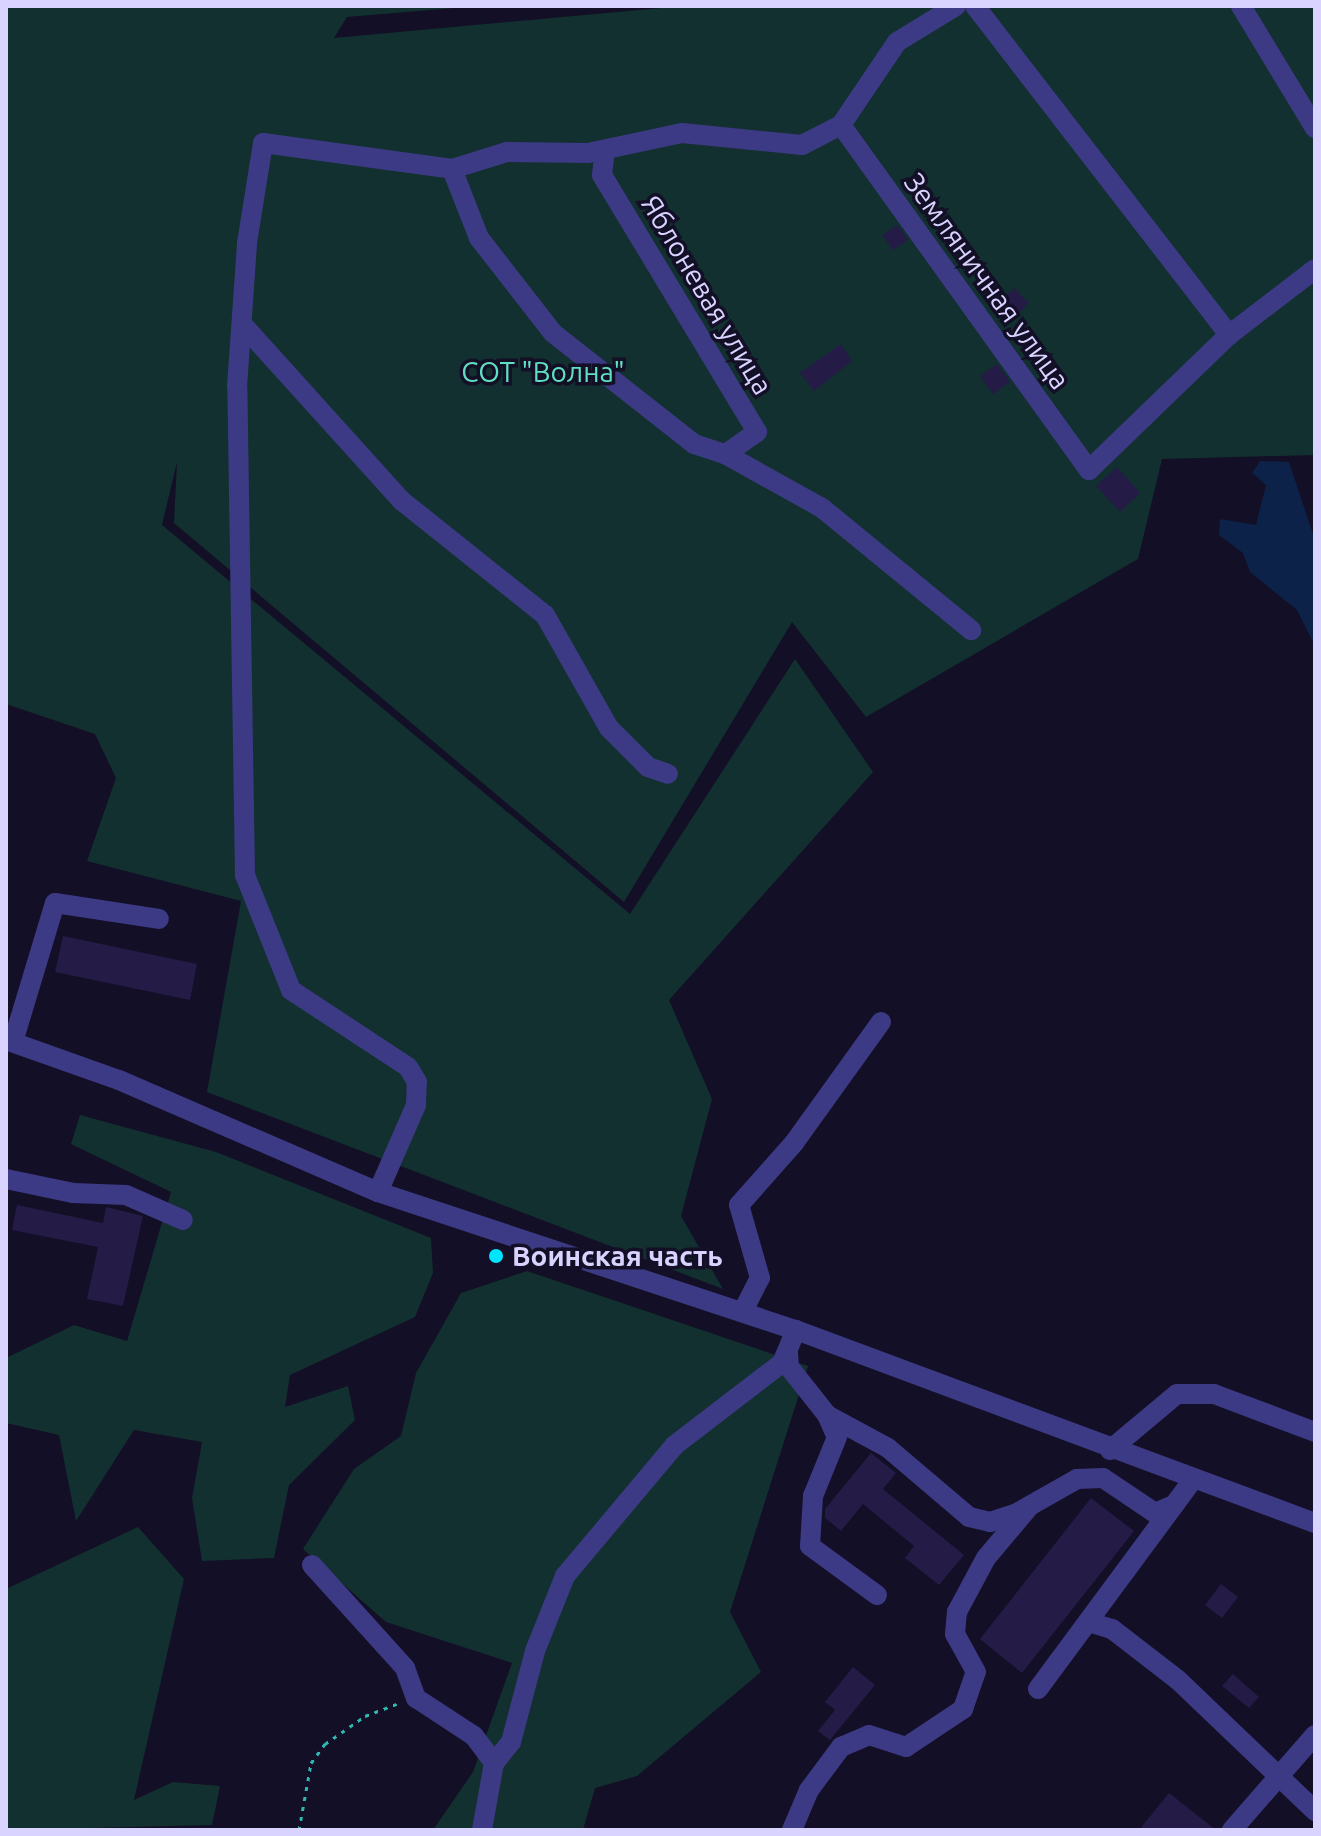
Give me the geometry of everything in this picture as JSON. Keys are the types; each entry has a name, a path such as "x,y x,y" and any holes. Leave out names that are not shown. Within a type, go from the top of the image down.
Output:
{"street":[{"path":"378,1192 416,1105 417,1082 408,1067 291,990 245,875 237,387 263,143 452,169 507,152 605,150 682,133 802,145 841,125 897,42 956,6"},
{"path":"975,6 1229,335 1315,269"},
{"path":"1241,6 1315,128"},
{"name":"Земляничная улица","path":"841,125 1089,470 1229,335"},
{"name":"Яблоневая улица","path":"605,150 602,175 757,432 725,454"},
{"path":"452,169 479,238 553,333 694,444 725,454 822,508 971,630"},
{"path":"242,324 402,501 545,615 609,728 648,767 668,774"},
{"path":"159,919 55,903 9,1041 119,1080 378,1192 743,1311 1110,1450 1315,1523"},
{"path":"743,1311 760,1278 739,1205 794,1143 881,1022"},
{"path":"6,1179 73,1193 126,1195 183,1220"},
{"path":"482,1830 494,1763 511,1742 535,1651 565,1576 675,1445 764,1381 788,1353 796,1330"},
{"path":"788,1353 789,1367 827,1415 837,1437 813,1496 810,1546 877,1595"},
{"path":"1110,1450 1177,1394 1216,1386 1315,1432"},
{"path":"827,1415 888,1448 969,1517 990,1522 1029,1507 1077,1479 1103,1478 1155,1513 1174,1505"},
{"path":"1038,1689 1092,1623 1194,1478"},
{"path":"792,1830 809,1790 841,1747 869,1735 906,1747 963,1709 976,1672 955,1634 957,1612 986,1558 1029,1507"},
{"path":"312,1565 405,1668 416,1698 474,1736 494,1763"},
{"path":"1092,1623 1112,1629 1178,1680 1315,1811"},
{"path":"1232,1830 1277,1774 1315,1736"}],"path":[{"path":"299,1830 311,1763 325,1744 365,1716 416,1698"}],"green space":[{"name":"СОТ \"Волна\"","path":"6,6 478,6 347,17 334,38 683,6 1315,6 1315,455 1162,459 1138,559 866,717 792,622 624,902 174,523 177,462 162,525 630,914 795,659 873,772 669,1000 712,1099 681,1216 723,1289 207,1092 241,901 87,861 116,778 95,734 6,704"},
{"path":"80,1115 216,1152 431,1238 433,1273 415,1317 290,1375 285,1407 348,1386 355,1420 289,1485 274,1558 202,1561 192,1498 202,1442 134,1430 76,1521 59,1435 6,1423 6,1358 74,1325 127,1341 171,1192 71,1144"},
{"path":"527,1271 808,1366 730,1612 761,1672 637,1776 595,1788 583,1830 433,1830 473,1772 512,1663 386,1622 303,1549 354,1469 401,1436 416,1373 461,1293"},
{"path":"138,1527 184,1579 134,1800 173,1782 220,1786 212,1825 6,1830 6,1589"}],"water":[{"path":"1260,461 1289,462 1315,540 1315,646 1297,610 1250,572 1243,553 1219,535 1220,519 1256,525 1266,485 1252,473"}],"building":[{"path":"897,225 908,240 893,250 882,235"},
{"path":"1014,288 1029,303 1012,320 997,305"},
{"path":"841,344 852,361 814,391 800,373"},
{"path":"997,364 1010,382 993,394 980,376"},
{"path":"1117,467 1140,493 1120,512 1096,486"},
{"path":"63,936 197,964 190,1000 55,972"},
{"path":"17,1205 103,1223 106,1207 143,1216 123,1306 87,1299 98,1247 12,1230"},
{"path":"871,1453 896,1473 883,1489 964,1555 939,1585 905,1558 914,1546 863,1504 841,1531 825,1518 825,1509"},
{"path":"1091,1498 1134,1531 1022,1673 980,1639"},
{"path":"1221,1584 1238,1597 1222,1618 1205,1605"},
{"path":"853,1667 875,1685 830,1740 818,1731 835,1710 825,1702"},
{"path":"1233,1674 1259,1697 1249,1708 1222,1686"},
{"path":"1169,1793 1216,1830 1139,1830"}],"place":[{"name":"Воинская часть","path":"496,1256"}]}
